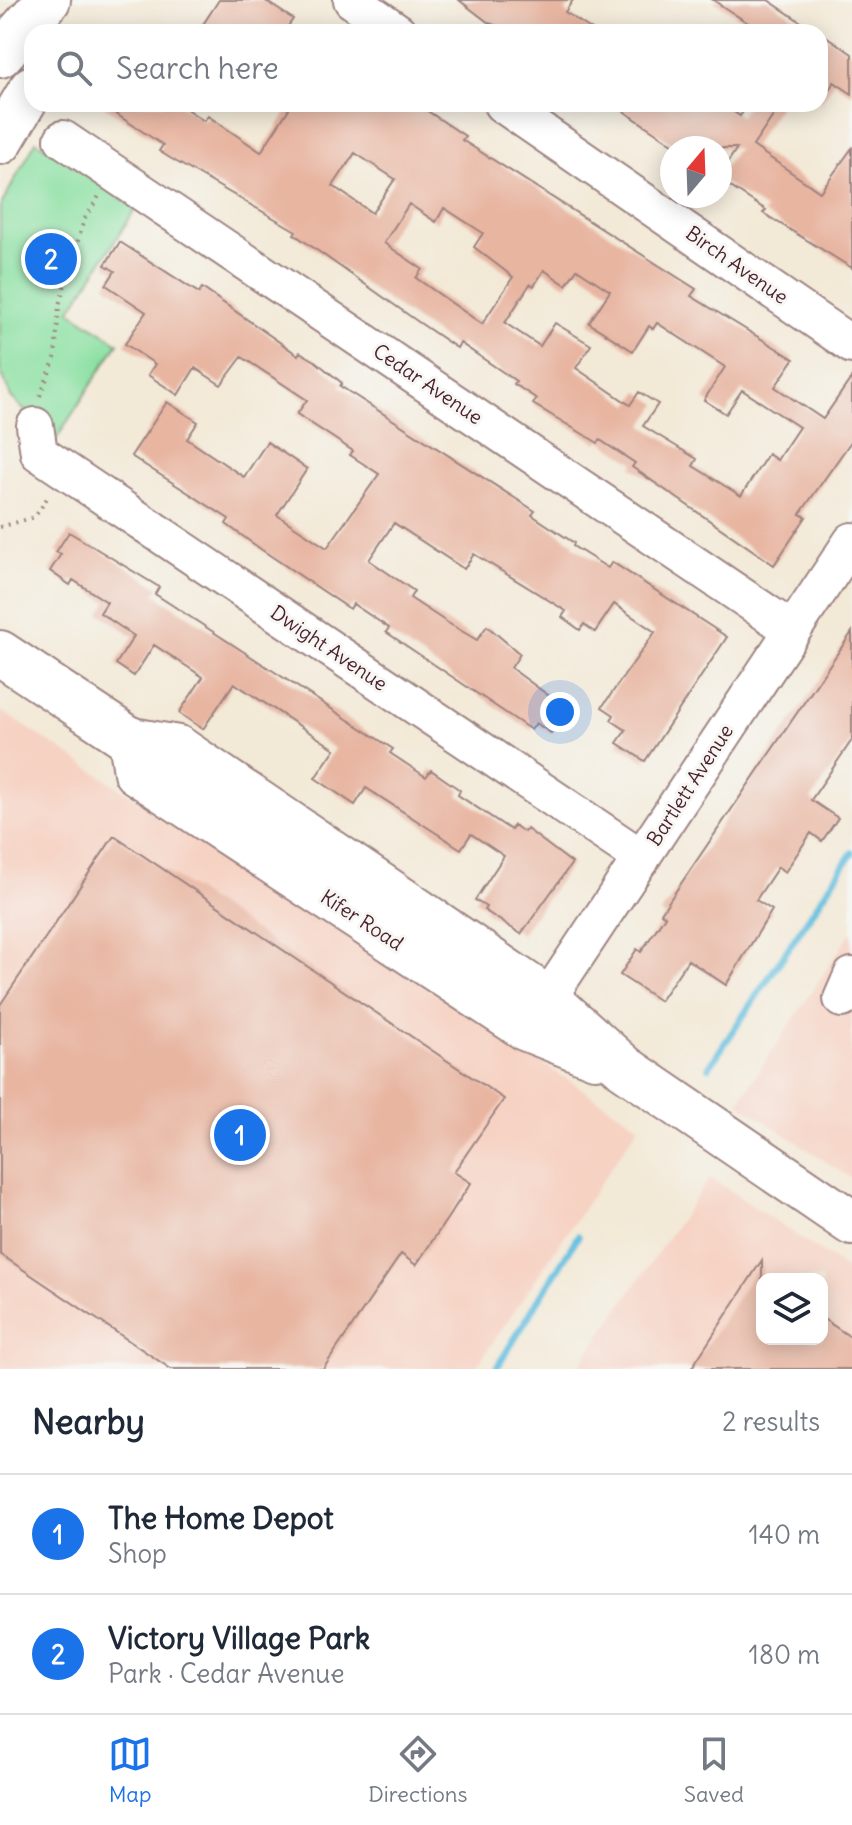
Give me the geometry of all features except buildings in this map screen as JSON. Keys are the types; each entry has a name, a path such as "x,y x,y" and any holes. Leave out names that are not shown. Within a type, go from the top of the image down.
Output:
{"main road":[{"path":"27,24 48,0"},
{"path":"51,24 54,0"},
{"path":"0,55 24,28"},
{"path":"0,142 24,102"},
{"name":"Kifer Road","path":"0,653 131,740 178,748 538,1014 625,1068 852,1223"}],"street":[{"path":"352,0 386,24"},
{"name":"Birch Avenue","path":"514,112 852,345"},
{"name":"Cedar Avenue","path":"63,139 792,630"},
{"name":"Dwight Avenue","path":"35,426 39,453 642,858"},
{"name":"Bartlett Avenue","path":"538,1014 852,541"}],"path":[{"path":"35,426 42,387 55,358 59,305 84,220 114,173"},
{"path":"0,527 35,517 65,471"}],"shaded area":[{"path":"0,710 639,1126 475,1369 0,1369"},
{"path":"852,931 852,1179 738,1103"},
{"path":"710,1177 852,1273 852,1369 577,1369"}],"green space":[{"path":"36,141 136,208 70,311 118,343 55,441 11,397 0,369 0,207"}],"waterway":[{"path":"709,1067 852,853"},
{"path":"496,1369 578,1236"}],"place":[{"name":"Victory Village Park","path":"51,259"},
{"name":"The Home Depot","path":"240,1135"}]}
